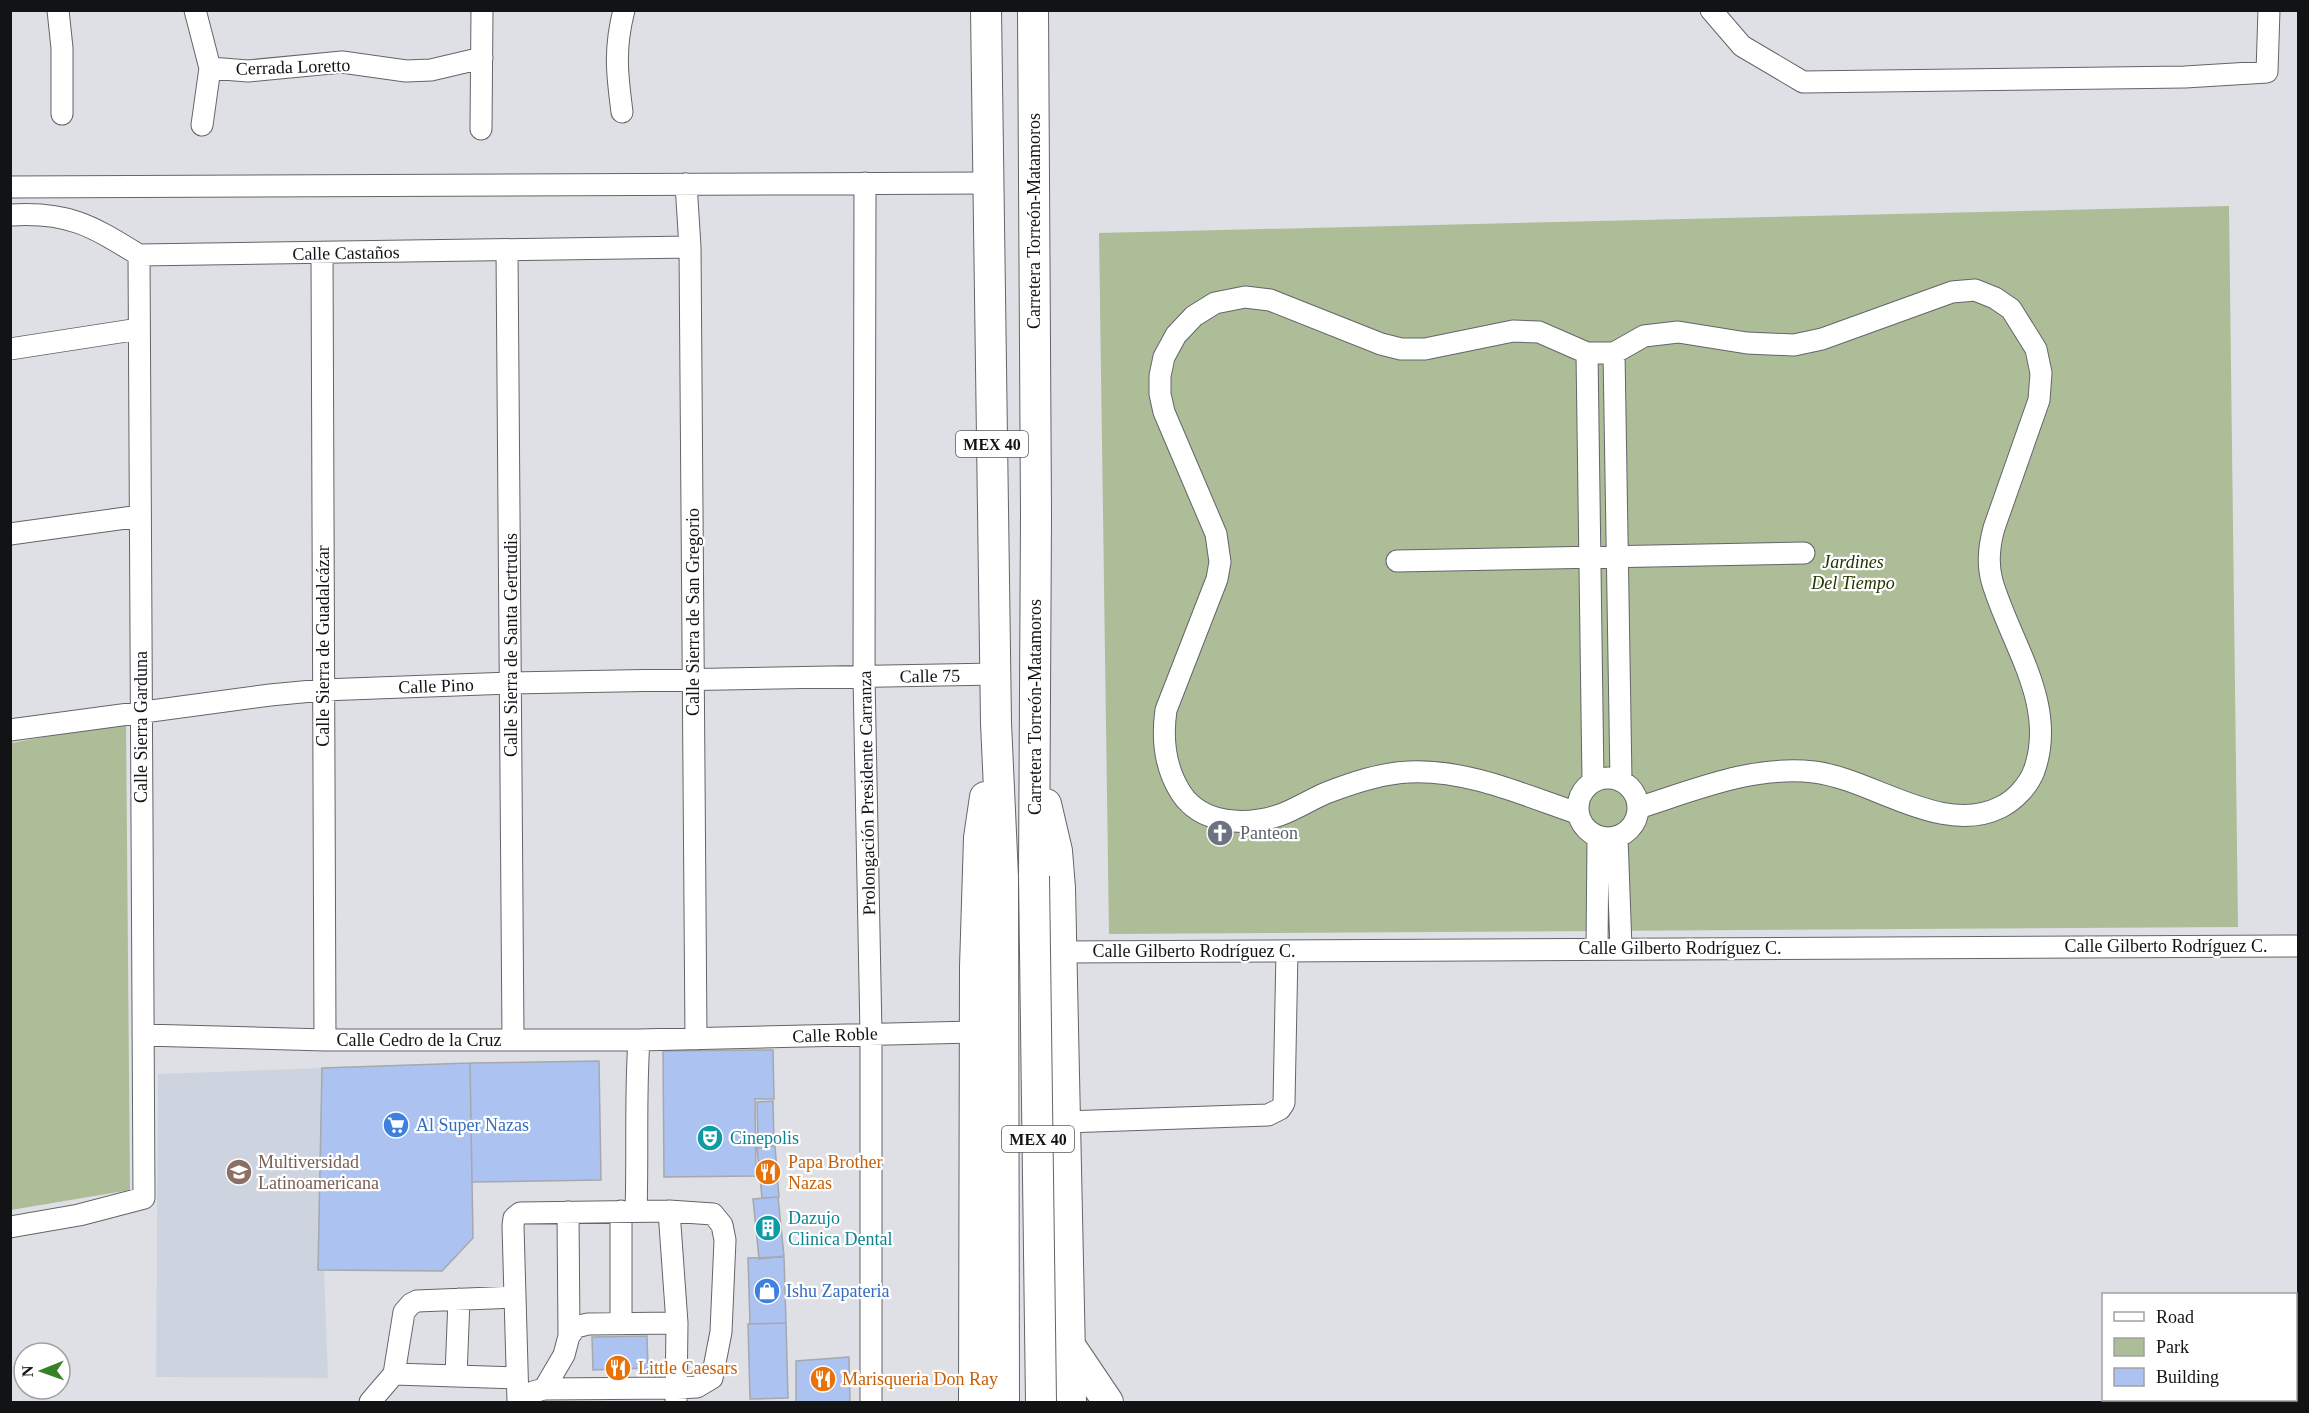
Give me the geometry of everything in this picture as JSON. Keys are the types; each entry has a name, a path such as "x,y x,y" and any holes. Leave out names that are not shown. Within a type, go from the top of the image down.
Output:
{"highway":[{"name":"MEX 40","path":"986,10 996,723 1002,877 988,1401"},
{"name":"Carretera Torreón-Matamoros","path":"1033,10 1036,492 1034,876 1041,1402"},
{"path":"988,1401 974,1032 979,838 996,723"},
{"path":"1035,760 1057,851 1062,952 1071,1402"},
{"path":"1009,1402 1034,1398 1061,1382 1071,1359"},
{"path":"1071,1359 1108,1402"}],"street":[{"path":"58,10 62,48 62,114"},
{"name":"Cerrada Loretto","path":"195,10 210,68 202,125"},
{"path":"481,129 482,10"},
{"path":"622,112 615,66 624,10"},
{"path":"1711,10 1742,46 1803,82 2185,77 2267,72 2269,10"},
{"name":"Cerrada Loretto","path":"210,68 248,71 342,62 406,71 431,70 482,58"},
{"name":"Prolongación Presidente Carranza","path":"865,183 864,677 871,1034 871,1402"},
{"path":"10,188 988,183"},
{"name":"Calle Sierra de San Gregorio","path":"686,184 690,247 696,1039"},
{"path":"10,215 29,214 69,218 103,232 139,255"},
{"name":"Calle Castaños","path":"139,255 690,247"},
{"name":"Calle Sierra de Santa Gertrudis","path":"507,250 513,1040"},
{"name":"Calle Sierra de Guadalcázar","path":"322,253 325,1040"},
{"name":"Calle Sierra Garduna","path":"10,1227 79,1215 144,1198 139,255"},
{"path":"1577,813 1485,783 1442,774 1411,772 1384,774 1326,793 1282,814 1261,820 1217,819 1194,809 1186,800 1169,769 1163,730 1166,710 1216,579 1220,562 1216,534 1164,412 1160,394 1160,375 1164,357 1176,335 1194,316 1215,303 1245,297 1279,303 1340,329 1401,349 1425,349 1513,331 1539,332 1587,353 1614,353 1644,336 1678,332 1747,343 1794,345 1822,339 1952,292 1975,290 1995,298 2011,309 2036,349 2041,372 2039,400 1988,548 1992,580 2028,670 2038,707 2041,732 2038,759 2031,778 2019,795 2002,807 1984,813 1963,815 1935,812 1816,772 1781,771 1762,772 1731,779 1638,808"},
{"path":"10,349 139,329"},
{"path":"1587,353 1593,781"},
{"path":"1614,353 1621,781"},
{"path":"10,534 140,516"},
{"path":"1397,561 1804,553"},
{"name":"Calle 75","path":"864,677 996,674"},
{"name":"Calle Pino","path":"10,730 323,690 511,683 864,677"},
{"path":"1602,778 1621,781 1633,792 1638,808 1630,829 1607,837 1588,832 1577,813 1580,794 1593,781 1602,778"},
{"path":"1607,837 1621,948"},
{"path":"1597,949 1607,837"},
{"name":"Calle Gilberto Rodríguez C.","path":"1062,952 2298,946"},
{"path":"1065,1122 1268,1115 1280,1109 1284,1103 1287,951"},
{"name":"Calle Roble","path":"696,1039 974,1032"},
{"name":"Calle Cedro de la Cruz","path":"143,1035 325,1040 696,1039"},
{"path":"621,1323 638,1102 639,1040"},
{"path":"669,1211 677,1323 677,1395"},
{"path":"394,1374 456,1376 517,1392 544,1389 677,1395 697,1387 712,1378 721,1332 725,1240 722,1225 713,1214 669,1211 568,1212 520,1213 514,1218 517,1392"},
{"path":"544,1389 564,1354 569,1336 568,1212"},
{"path":"370,1402 394,1374 404,1312 407,1307 417,1301 514,1297"},
{"path":"456,1376 459,1299"},
{"path":"569,1336 576,1327 588,1324 677,1323"}],"shaded area":[{"name":"Multiversidad Latinoamericana","path":"322,1068 318,1269 324,1270 328,1378 156,1377 158,1074"}],"green space":[{"name":"Jardines Del Tiempo","path":"2229,206 2238,927 1109,934 1099,233"},
{"path":"126,722 130,1190 11,1210 11,743"}],"building":[{"name":"Cinepolis","path":"773,1050 774,1099 755,1099 756,1176 664,1177 663,1051"},
{"path":"599,1061 601,1180 472,1182 470,1063"},
{"name":"Al Super Nazas","path":"470,1063 473,1238 442,1271 318,1270 322,1068"},
{"path":"773,1101 774,1145 758,1145 757,1102"},
{"name":"Papa Brother Nazas","path":"775,1146 779,1197 762,1198 757,1148"},
{"name":"Dazujo Clinica Dental","path":"778,1197 784,1256 759,1259 753,1199"},
{"name":"Ishu Zapateria","path":"784,1257 786,1323 750,1324 748,1258"},
{"path":"786,1323 788,1398 750,1399 748,1324"},
{"path":"647,1336 648,1368 593,1370 592,1337"},
{"name":"Marisqueria Don Ray","path":"849,1357 850,1402 796,1402 796,1361"}],"place":[{"name":"Panteon","path":"1220,833"},
{"name":"Al Super Nazas","path":"396,1125"},
{"name":"Cinepolis","path":"710,1138"},
{"name":"Multiversidad Latinoamericana","path":"239,1172"},
{"name":"Papa Brother Nazas","path":"768,1172"},
{"name":"Dazujo Clinica Dental","path":"768,1228"},
{"name":"Ishu Zapateria","path":"767,1291"},
{"name":"Little Caesars","path":"618,1368"},
{"name":"Marisqueria Don Ray","path":"823,1379"}]}
